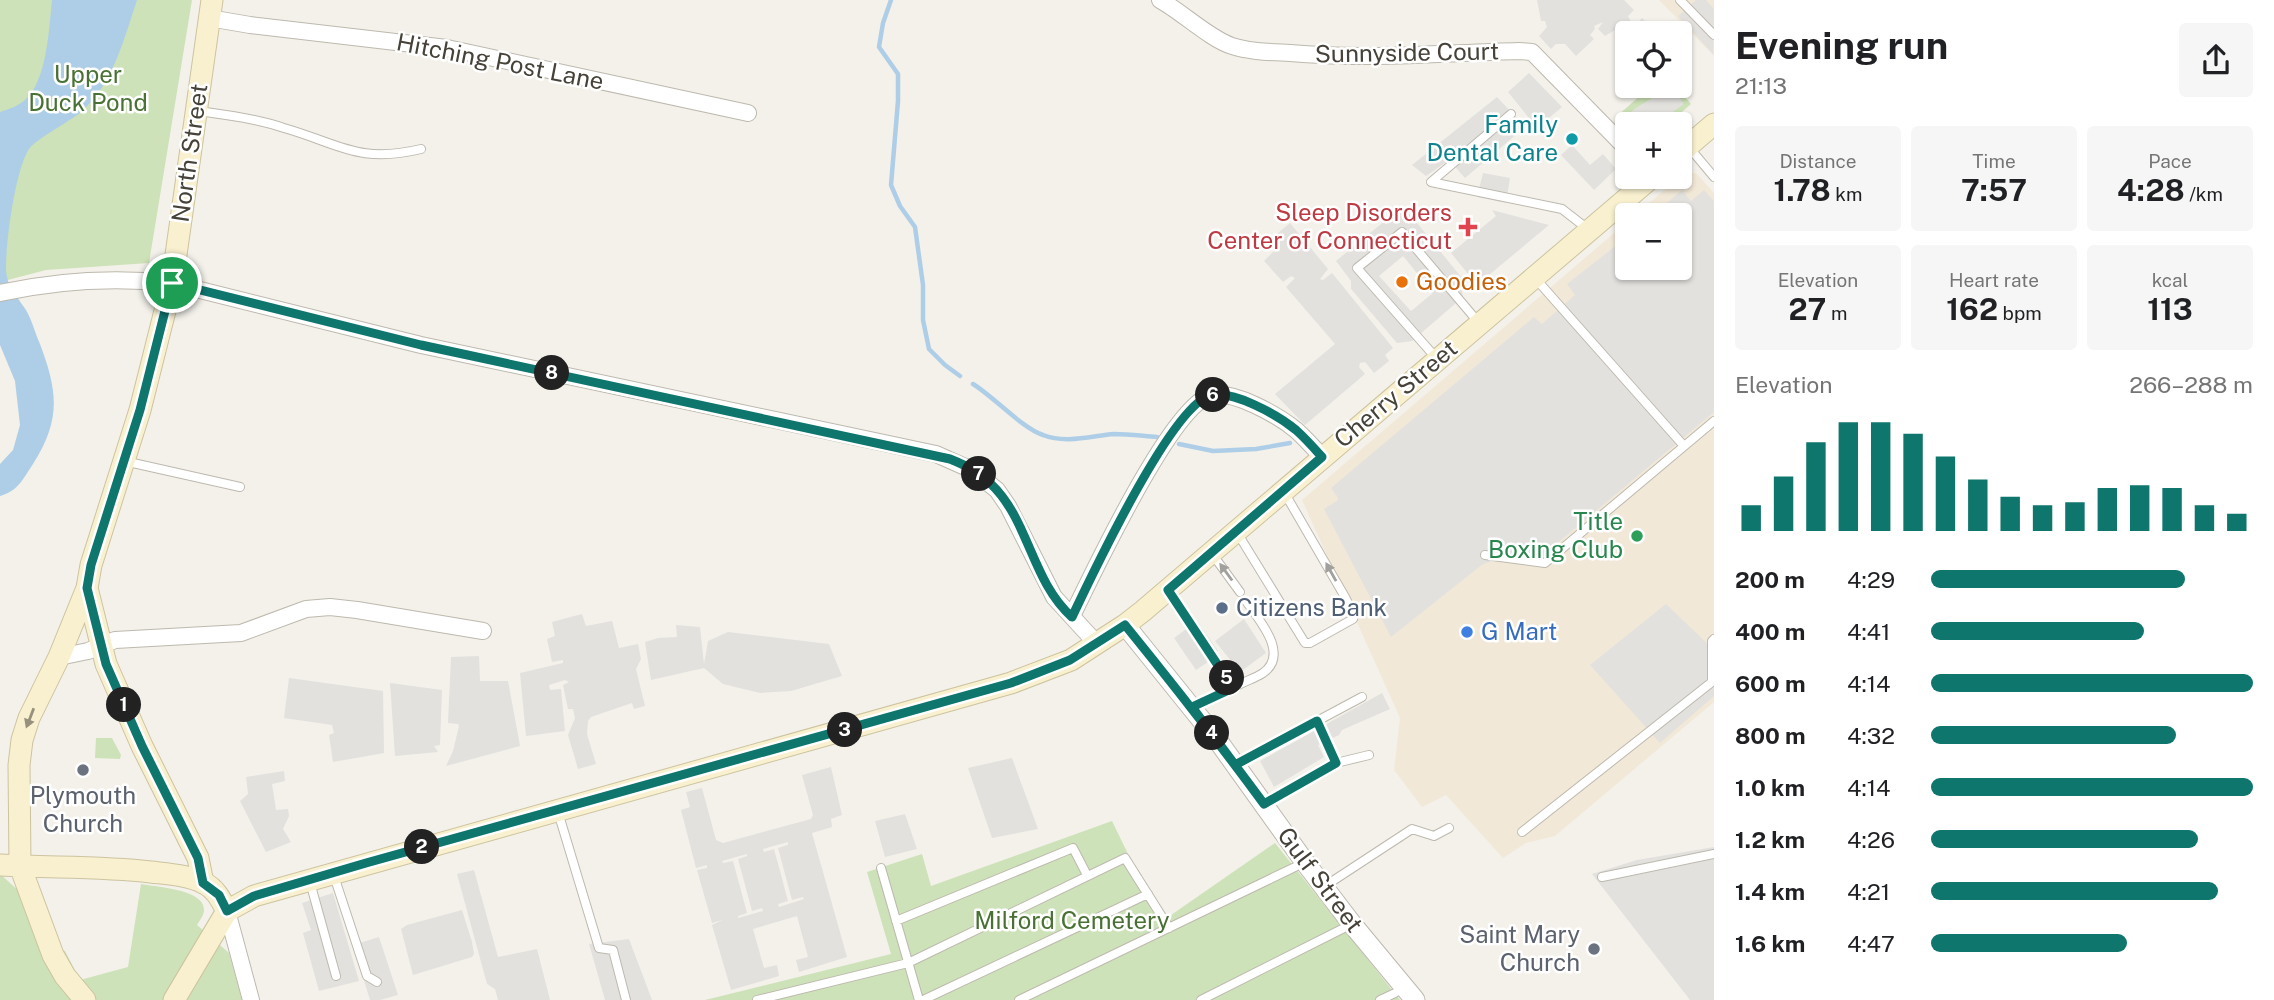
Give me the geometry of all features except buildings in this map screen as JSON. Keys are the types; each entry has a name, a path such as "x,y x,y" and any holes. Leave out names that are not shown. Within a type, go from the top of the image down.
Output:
{"main road":[{"name":"North Street","path":"85,1000 52,955 10,866 22,740 29,718 59,657 87,588 91,565 140,410 172,283 211,9"},
{"path":"1692,143 1714,124"},
{"name":"Cherry Street","path":"227,911 254,896 1011,683 1070,660 1125,625 1168,590 1638,189"},
{"name":"North Street","path":"87,588 106,664 142,746 198,858 203,883"},
{"path":"10,866 140,871 178,876 203,883 219,895 227,911 174,1000"}],"street":[{"name":"Sunnyside Court","path":"1160,0 1180,11 1218,40 1248,49 1346,58 1532,52 1615,137"},
{"name":"Hitching Post Lane","path":"211,9 250,25 447,48 748,113"},
{"path":"0,293 80,280 172,283 421,345 950,459 981,475 997,490 1008,506 1054,597 1097,644"},
{"path":"1072,617 1115,529 1164,444 1195,405 1207,396 1218,394 1264,409 1296,430 1322,457"},
{"path":"59,657 89,651 115,640 241,633 306,609 330,607 483,631"},
{"name":"Gulf Street","path":"1125,625 1192,707 1352,925 1415,1000"},
{"path":"227,911 251,1000"}],"lane":[{"path":"1680,0 1714,36"},
{"path":"196,110 286,128 353,153 395,155 421,149"},
{"path":"1511,114 1431,182 1562,209 1589,230"},
{"path":"1692,157 1714,177"},
{"path":"1437,359 1357,268 1402,232 1479,323"},
{"path":"1534,276 1684,446"},
{"path":"1485,555 1545,563 1714,421"},
{"path":"124,461 240,487"},
{"path":"1236,531 1305,643 1310,643 1353,619 1354,615 1345,597 1283,491"},
{"path":"1211,552 1240,592"},
{"path":"1168,590 1233,688"},
{"path":"1192,707 1262,674 1272,666 1276,656 1268,633 1246,601"},
{"path":"1522,832 1712,682 1714,639"},
{"path":"1235,765 1362,696"},
{"path":"1317,721 1336,763"},
{"path":"1264,804 1336,763 1369,755"},
{"path":"558,809 599,948 613,950 626,1000"},
{"path":"1324,887 1412,829 1434,836 1449,828"},
{"path":"896,921 1073,848 1087,875"},
{"path":"1602,877 1714,854"},
{"path":"757,1000 908,963 1125,858 1169,928"},
{"path":"1019,1000 1295,867"},
{"path":"881,868 921,1000 1148,894"},
{"path":"334,873 367,976 377,982"},
{"path":"309,880 336,976"},
{"path":"1200,1000 1352,925"},
{"path":"1380,1000 1395,993"}],"shaded area":[{"path":"1537,0 1624,0 1634,10 1628,16 1630,21 1615,21 1615,30 1605,36 1598,29 1603,22 1594,26 1595,29 1590,35 1594,39 1576,56 1565,44 1556,44 1551,49 1539,36 1547,27 1545,21 1541,21"},
{"path":"1659,0 1714,0 1714,56 1692,34 1692,21 1680,21"},
{"path":"1696,0 1706,0 1714,9 1713,54 1692,31 1692,21 1683,21 1678,16"},
{"path":"1529,73 1562,107 1537,128 1508,92"},
{"path":"1497,97 1525,127 1465,178 1449,160 1426,176 1412,165"},
{"path":"1653,98 1680,98 1684,104 1672,112 1632,112"},
{"path":"1572,145 1590,165 1603,154 1615,170 1594,190 1561,155"},
{"path":"1692,172 1697,174 1714,193 1714,702 1555,836 1526,843 1503,858 1446,795 1422,807 1394,770 1400,718 1302,500 1615,232 1615,280 1692,280 1692,203 1649,203 1666,189 1692,189"},
{"path":"1483,173 1510,178 1506,203 1477,197"},
{"path":"1682,190 1691,201 1704,190 1714,201 1714,412 1542,556 1515,554 1483,564 1391,637 1324,509 1338,500 1331,488 1534,317 1542,324 1575,295 1567,284 1615,246 1615,280 1692,280 1692,203 1667,203"},
{"path":"1403,206 1467,284 1462,291 1463,297 1412,341 1397,343 1351,289 1351,281 1336,261","holes":["1403,256 1433,293 1411,311 1379,276"]},
{"path":"1492,210 1549,225 1477,285 1451,253 1496,216"},
{"path":"1290,223 1328,269 1320,279 1323,280 1332,273 1393,348 1385,355 1389,361 1374,373 1365,362 1360,363 1359,367 1365,374 1305,425 1275,394 1335,344 1286,287 1295,278 1291,276 1283,282 1264,261 1274,251 1267,242"},
{"path":"1666,604 1714,650 1714,696 1660,743 1590,665"},
{"path":"582,614 586,626 612,621 619,648 638,644 641,659 636,669 645,706 634,709 632,703 591,717 587,734 596,764 578,769 568,735 575,718 573,709 568,709 563,685 569,682 565,680 549,685 550,690 561,689 565,731 526,736 520,673 563,663 563,660 552,662 547,639 555,636 552,622"},
{"path":"1244,619 1266,653 1240,672 1215,641"},
{"path":"1197,621 1218,651 1196,670 1174,638"},
{"path":"676,625 700,627 704,664 708,641 728,632 829,644 842,676 791,691 760,693 723,684 704,668 651,680 645,642 677,637"},
{"path":"479,656 480,681 508,681 520,746 446,766 459,726 448,723 451,657"},
{"path":"289,678 383,691 384,753 333,762 329,735 334,733 332,725 284,718"},
{"path":"390,683 442,690 440,745 434,746 438,752 395,756"},
{"path":"1382,693 1390,709 1342,730 1339,735 1318,745 1324,757 1274,787 1260,761"},
{"path":"1012,758 1038,829 992,838 968,768"},
{"path":"831,767 842,815 831,819 832,827 812,833 847,957 799,972 796,960 808,957 797,916 753,929 764,968 777,965 779,976 731,990 712,925 722,920 712,923 697,870 707,868 707,865 696,868 681,810 690,807 686,792 702,788 716,840 723,843 811,819 813,815 802,775","holes":["788,842 788,845 778,848 792,900 804,899 779,907 778,904 788,901 774,849 764,852 763,849","747,854 738,859 752,911 762,908 763,911 738,918 747,913 733,861 722,861"]},
{"path":"284,771 285,781 272,784 276,810 288,809 289,816 283,829 291,842 266,852 240,801 248,794 246,777"},
{"path":"905,814 917,849 885,857 875,821"},
{"path":"1714,847 1714,1000 1690,1000 1592,874 1637,860"},
{"path":"474,870 498,957 537,949 550,1000 498,1000 495,989 487,984 457,874"},
{"path":"333,893 359,981 319,991 303,933 311,930 302,903"},
{"path":"462,910 472,942 472,957 413,975 401,929"},
{"path":"379,937 398,995 370,1000 353,945"},
{"path":"629,939 652,1000 605,1000 589,944"}],"green space":[{"name":"Upper Duck Pond","path":"0,0 192,0 149,263 46,270 0,282"},
{"path":"1637,98 1653,98 1632,112 1622,112"},
{"path":"1678,98 1686,98 1691,104 1682,112 1672,112 1683,104"},
{"path":"96,738 112,738 121,755 120,759 95,758"},
{"name":"Milford Cemetery","path":"1112,821 1161,922 1275,843 1400,1000 705,1000 891,954 867,872 922,854 931,886"},
{"path":"0,874 20,892 37,937 65,951 80,980 128,967 141,884 188,893 202,903 204,910 197,925 229,953 242,1000 0,1000"}],"water":[{"path":"52,0 137,0 116,60 101,88 81,112 29,149 20,173 10,224 6,274 28,314 40,344 50,377 54,405 48,433 33,464 16,488 0,496 0,464 13,450 20,425 15,381 0,345 0,112 25,100 38,80 46,53"}],"waterway":[{"path":"891,0 879,47 898,74 891,185 900,206 915,227 923,285 923,320 929,349 960,376"},
{"path":"973,384 1026,426 1052,438 1070,439 1114,434 1157,437"},
{"path":"1179,444 1213,451 1256,449 1290,443"}],"place":[{"name":"Family Dental Care","path":"1572,139"},
{"name":"Sleep Disorders Center of Connecticut","path":"1468,227"},
{"name":"Goodies","path":"1402,282"},
{"name":"Title Boxing Club","path":"1637,536"},
{"name":"Citizens Bank","path":"1222,608"},
{"name":"G Mart","path":"1467,632"},
{"name":"Plymouth Church","path":"83,770"},
{"name":"Saint Mary Church","path":"1594,949"}],"route":[{"path":"172,283 140,410 91,565 87,588 106,664 142,746 198,858 203,883 219,895 227,911 254,896 366,863 1011,683 1070,660 1125,625 1216,738 1235,765 1264,804 1336,763 1317,721 1235,765 1216,738 1192,707 1233,688 1168,590 1322,457 1296,430 1264,409 1218,394 1207,396 1195,405 1164,444 1115,529 1072,617 1054,597 1008,506 997,490 981,475 950,459 421,345 172,283"}]}
